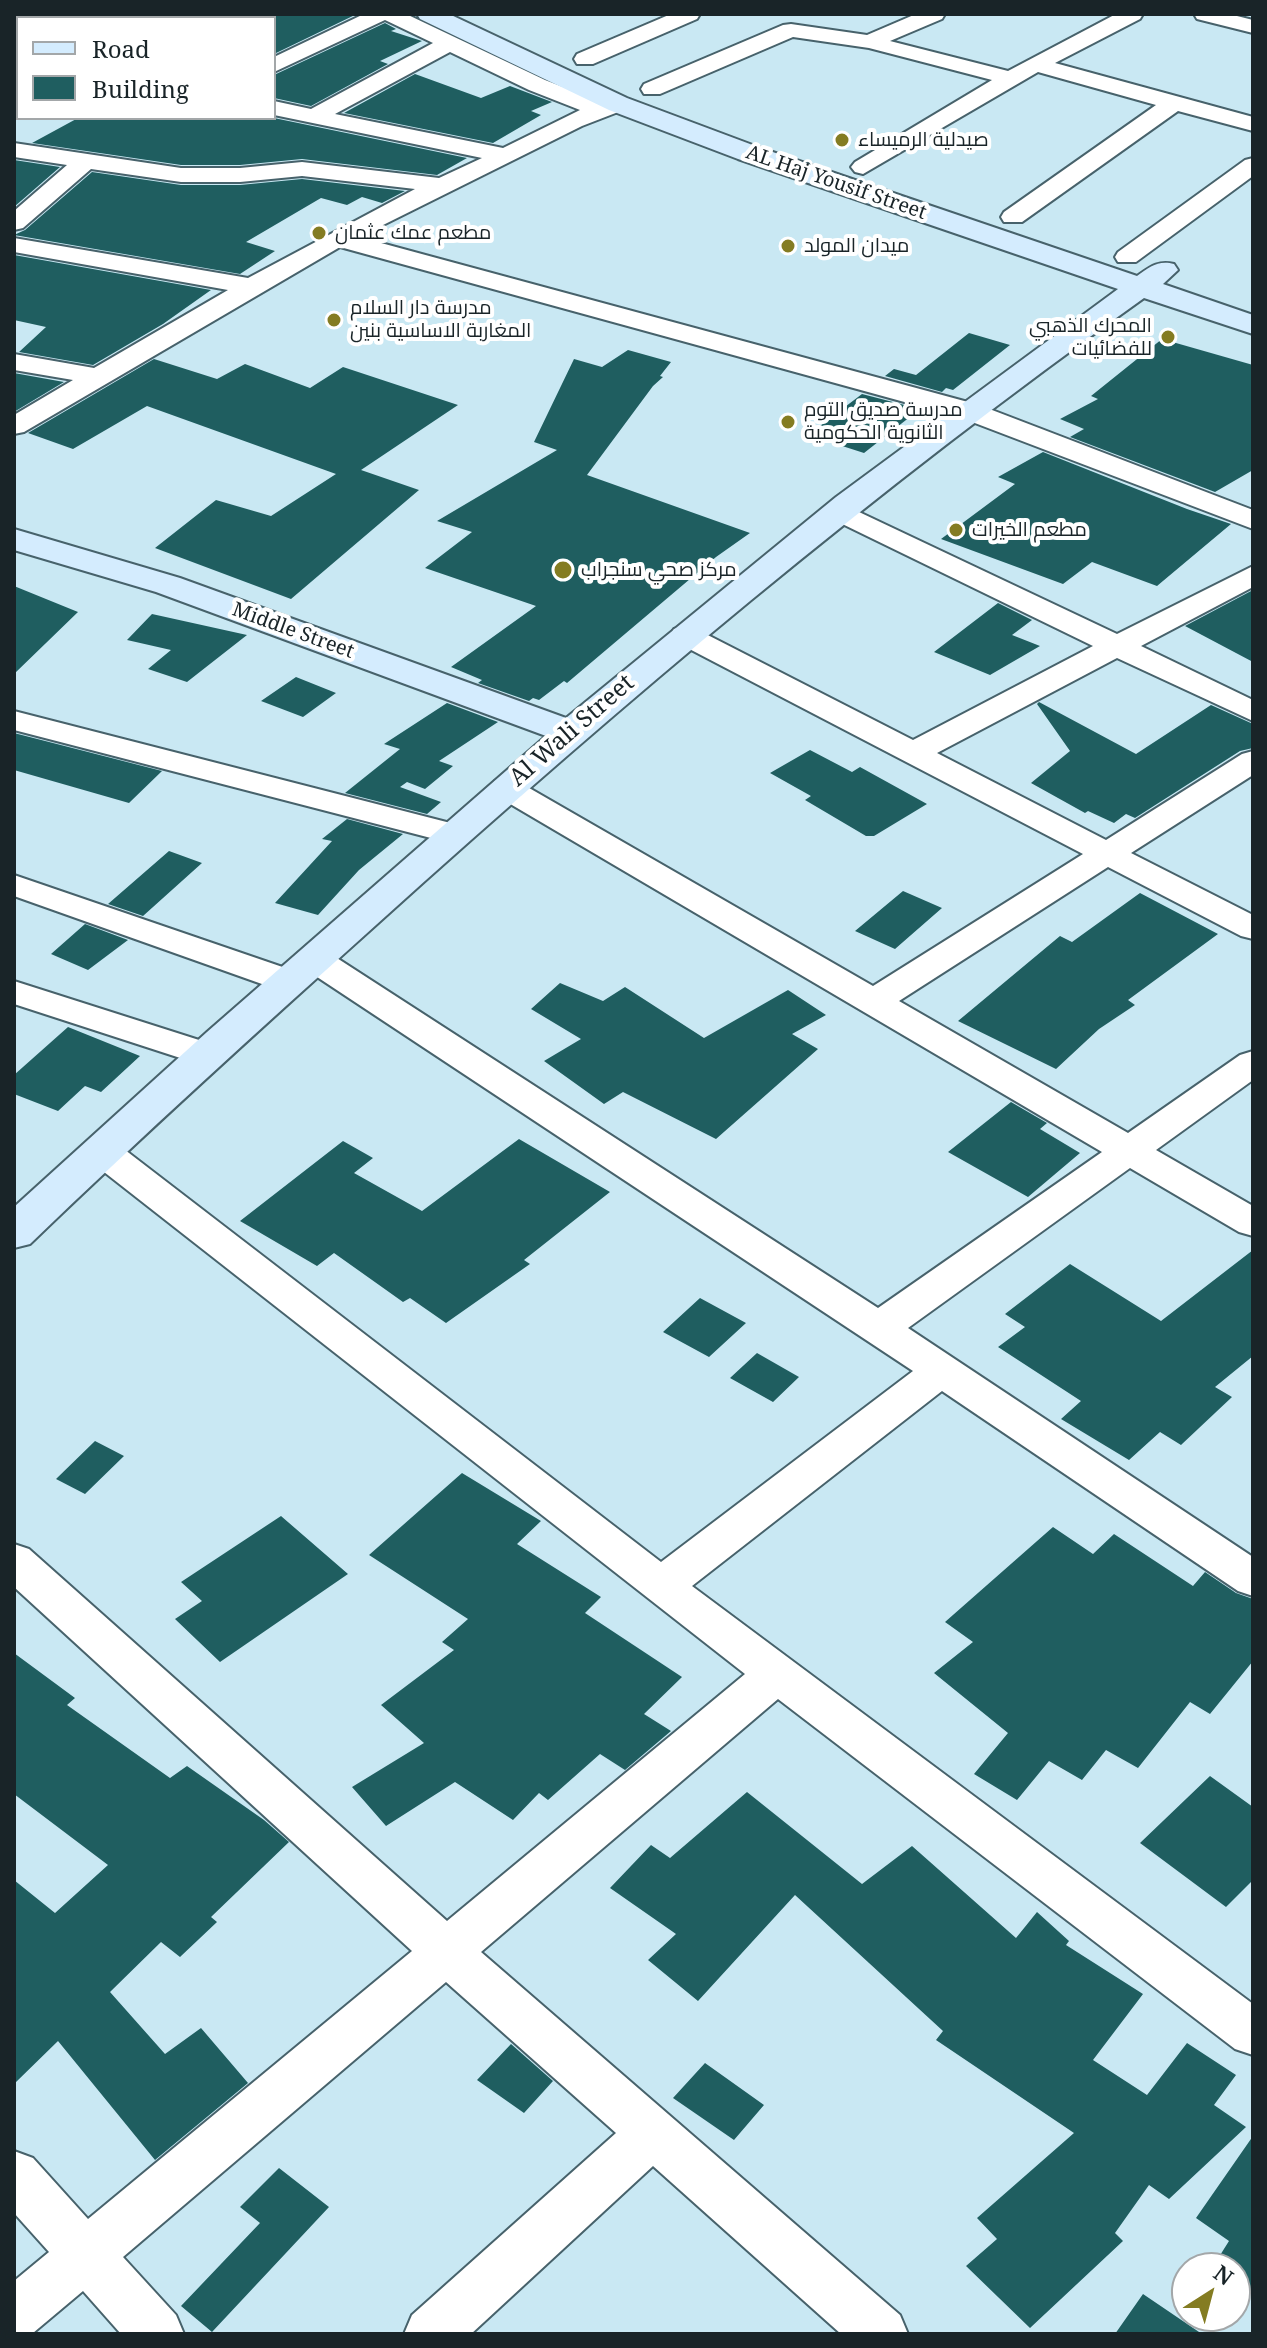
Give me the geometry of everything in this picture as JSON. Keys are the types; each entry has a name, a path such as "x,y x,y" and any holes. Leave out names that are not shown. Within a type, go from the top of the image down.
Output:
{"street":[{"path":"276,64 381,14"},
{"path":"389,14 537,85 608,106"},
{"name":"AL Haj Yousif Street","path":"429,14 608,106 851,190 1253,301"},
{"path":"480,14 694,105"},
{"path":"585,59 689,14"},
{"path":"869,42 934,14"},
{"path":"863,167 1011,78 1132,14"},
{"path":"1205,14 1253,27"},
{"path":"652,89 791,30 869,42 1011,78"},
{"path":"314,116 450,43"},
{"path":"1036,65 1253,124"},
{"path":"1013,217 1175,102"},
{"path":"14,426 337,239 439,185 507,156 608,106"},
{"path":"276,108 507,156"},
{"name":"AL Haj Yousif Street","path":"779,136 1013,217 1144,271 1253,325"},
{"path":"14,150 181,175 240,175 302,169 439,185"},
{"path":"14,223 85,162"},
{"path":"1144,271 1253,165"},
{"path":"337,239 969,411 1253,520"},
{"path":"14,245 255,287"},
{"name":"Al Wali Street","path":"18,1224 103,1152 301,970 570,732 685,635 1144,271"},
{"path":"14,362 99,377"},
{"path":"840,512 1253,712"},
{"name":"Middle Street","path":"14,539 168,585 570,732"},
{"path":"913,753 1253,575"},
{"path":"685,635 1253,929"},
{"path":"14,720 454,834"},
{"path":"874,1001 1253,761"},
{"path":"506,788 1253,1223"},
{"path":"14,885 301,970 879,1328 1253,1579"},
{"path":"14,992 208,1055"},
{"path":"879,1328 1253,1063"},
{"path":"103,1152 661,1586 1253,2033"},
{"path":"661,1586 940,1371"},
{"path":"14,1561 446,1951 881,2334"},
{"path":"14,2315 776,1674"},
{"path":"431,2334 653,2133"},
{"path":"14,2175 157,2334"}],"building":[{"path":"274,14 357,14 276,53"},
{"path":"385,23 396,29 391,31 422,41 380,61 388,64 311,106 276,98 276,74"},
{"path":"415,74 481,98 510,86 552,102 531,111 541,115 493,143 344,113"},
{"path":"276,118 467,158 437,175 302,159 240,165 181,165 32,143 74,120"},
{"path":"14,160 60,167 14,207"},
{"path":"92,172 181,185 240,185 302,179 405,191 382,203 362,197 347,205 321,198 246,242 275,251 240,274 14,235 25,230"},
{"path":"14,255 211,290 163,324 93,365 19,352 46,327 14,320"},
{"path":"969,333 1010,345 953,390 946,388 942,392 885,376 894,369 916,375"},
{"path":"1162,339 1253,365 1253,470 1215,492 1070,437 1084,429 1060,419 1098,399 1091,396"},
{"path":"628,350 671,362 660,376 663,377 587,475 750,533 716,557 567,683 564,681 539,700 533,698 529,701 478,683 482,680 451,667 536,606 425,568 472,532 437,521 557,450 534,442 574,359 602,367"},
{"path":"154,359 217,379 245,364 310,388 343,367 458,405 361,470 419,490 291,599 155,548 216,500 271,516 336,474 147,406 73,449 28,433"},
{"path":"14,373 64,382 14,412"},
{"path":"862,394 920,409 864,453 808,435"},
{"path":"1043,452 1231,524 1157,586 1092,562 1063,584 941,539 1015,484 998,477"},
{"path":"14,586 78,612 14,674"},
{"path":"1253,590 1253,662 1185,626"},
{"path":"998,603 1032,620 1012,635 1040,646 990,675 934,652"},
{"path":"152,614 247,635 187,682 148,669 171,650 127,640"},
{"path":"296,677 336,693 303,717 261,701"},
{"path":"1039,702 1136,754 1211,705 1253,724 1253,748 1240,751 1135,818 1126,814 1114,823 1088,811 1085,813 1031,783 1070,751 1037,704"},
{"path":"447,703 498,722 439,761 453,766 425,789 407,782 400,787 441,802 427,814 345,793 400,749 384,744"},
{"path":"14,733 162,771 129,803 14,770"},
{"path":"810,750 852,772 860,767 927,804 874,836 866,836 805,800 811,796 770,773"},
{"path":"347,819 403,834 359,870 318,915 275,903 332,841 322,839"},
{"path":"169,851 202,863 143,916 108,904"},
{"path":"903,891 942,908 895,949 855,931"},
{"path":"1140,893 1218,934 1128,1000 1135,1005 1099,1029 1056,1069 958,1021 1060,936 1072,942"},
{"path":"85,924 128,940 88,970 51,954"},
{"path":"560,983 603,1001 625,987 704,1038 788,990 826,1015 792,1034 818,1049 716,1139 623,1092 604,1104 544,1061 581,1039 531,1009"},
{"path":"68,1027 140,1056 101,1092 85,1086 58,1111 14,1094 14,1075"},
{"path":"1011,1102 1047,1123 1040,1129 1080,1153 1028,1197 948,1152"},
{"path":"519,1139 610,1192 524,1260 530,1264 446,1323 410,1298 403,1302 334,1253 317,1266 240,1221 343,1141 373,1158 354,1173 422,1211"},
{"path":"1253,1250 1253,1356 1215,1387 1232,1397 1181,1445 1160,1432 1129,1460 1061,1419 1081,1401 998,1347 1025,1327 1005,1314 1070,1264 1161,1321"},
{"path":"700,1298 746,1323 709,1357 663,1332"},
{"path":"757,1353 799,1377 773,1402 730,1378"},
{"path":"95,1441 124,1456 85,1494 56,1479"},
{"path":"462,1473 541,1521 517,1544 601,1597 585,1613 682,1677 644,1714 671,1731 625,1770 600,1754 548,1800 539,1793 513,1820 455,1782 386,1826 352,1787 424,1743 381,1705 454,1650 442,1642 468,1619 369,1555"},
{"path":"281,1516 348,1574 220,1662 175,1619 202,1601 181,1582"},
{"path":"1053,1527 1093,1554 1114,1534 1193,1586 1205,1572 1236,1593 1253,1599 1253,1661 1210,1714 1190,1702 1138,1768 1106,1750 1082,1780 1049,1761 1017,1800 974,1774 1008,1733 934,1673 973,1642 945,1622"},
{"path":"14,1653 75,1698 67,1705 170,1778 187,1766 264,1820 289,1842 211,1917 217,1922 180,1957 161,1942 110,1992 165,2054 201,2028 248,2083 155,2160 58,2041 14,2084 14,1880 55,1913 108,1865 14,1794"},
{"path":"1210,1776 1253,1807 1253,1880 1226,1907 1140,1843"},
{"path":"747,1792 862,1884 912,1846 1016,1938 1037,1912 1069,1941 1066,1945 1143,1994 1093,2060 1147,2095 1187,2043 1236,2075 1214,2105 1246,2127 1169,2199 1149,2185 1115,2233 1123,2241 1030,2328 966,2266 997,2239 977,2218 1074,2133 936,2040 943,2031 795,1895 698,2001 648,1960 676,1934 610,1888 651,1845 670,1858"},
{"path":"511,2044 553,2081 524,2113 477,2080"},
{"path":"705,2063 764,2105 734,2140 673,2098"},
{"path":"1253,2136 1253,2294 1251,2252 1222,2252 1229,2241 1196,2218"},
{"path":"279,2168 329,2207 212,2332 181,2306 260,2223 240,2207"},
{"path":"1143,2294 1171,2313 1171,2332 1202,2334 1115,2334"}],"place":[{"name":"صيدلية الرميساء","path":"842,140"},
{"name":"مطعم عمك عثمان","path":"319,233"},
{"name":"ميدان المولد","path":"788,246"},
{"name":"مدرسة دار السلام المغاربة الاساسية بنين","path":"334,320"},
{"name":"المحرك الذهبي للفضائيات","path":"1168,337"},
{"name":"مدرسة صديق التوم الثانوية الحكومية","path":"788,422"},
{"name":"مطعم الخيرات","path":"956,530"},
{"name":"مركز صحي سنجراب","path":"563,570"}]}
